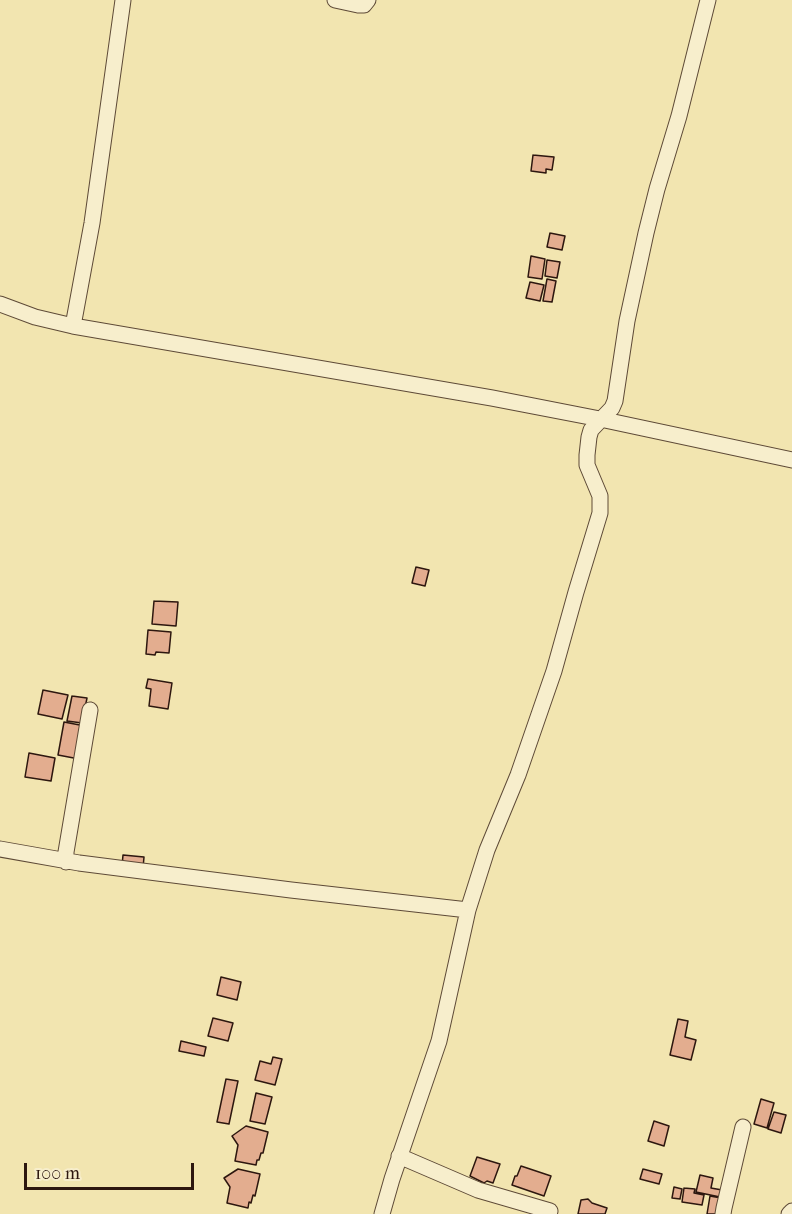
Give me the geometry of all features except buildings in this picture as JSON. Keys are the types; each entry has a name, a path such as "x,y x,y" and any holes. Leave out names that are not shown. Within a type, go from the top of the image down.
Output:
{"street":[{"path":"73,326 92,223 123,0"},
{"path":"335,0 358,5 364,5 368,0"},
{"path":"382,1214 399,1156 439,1041 468,910 487,850 518,775 554,671 598,520 600,496 588,470 587,455 591,430 612,408 615,401 627,321 646,233 679,116 708,0"},
{"path":"0,304 35,317 73,326 448,390 600,419 792,460"},
{"path":"66,861 90,710"},
{"path":"0,849 66,861 468,910"},
{"path":"723,1214 743,1127"},
{"path":"399,1156 478,1190 550,1211"}]}
